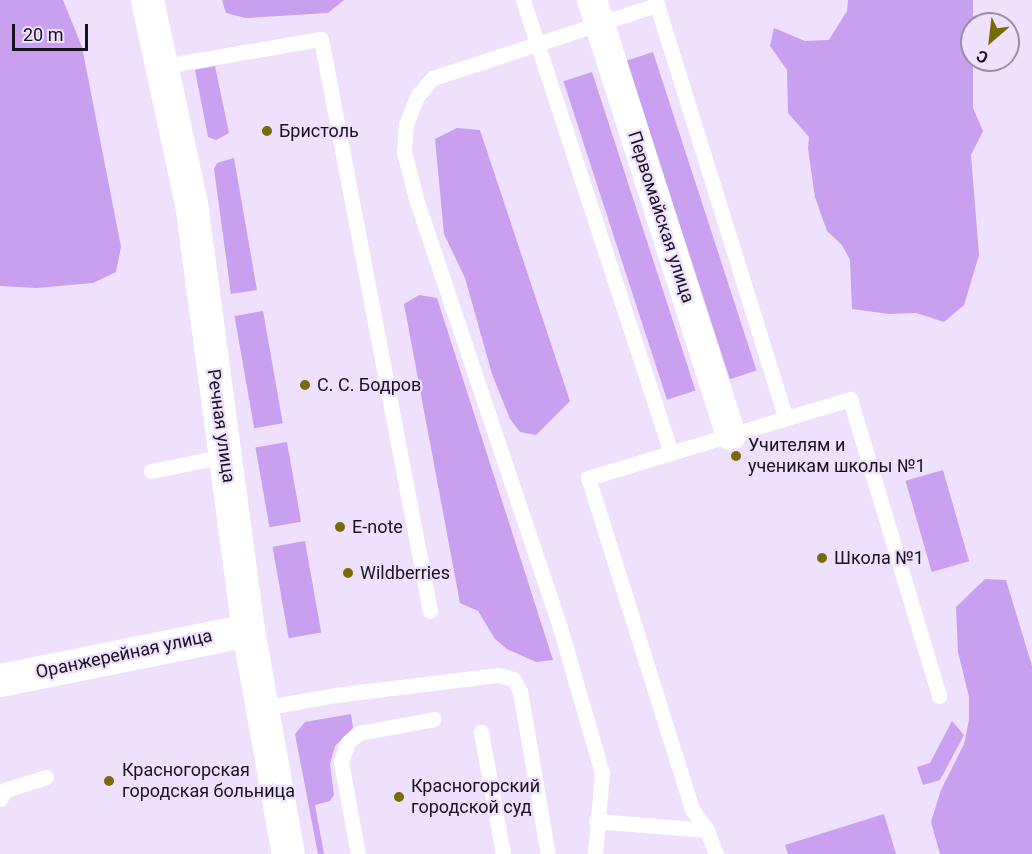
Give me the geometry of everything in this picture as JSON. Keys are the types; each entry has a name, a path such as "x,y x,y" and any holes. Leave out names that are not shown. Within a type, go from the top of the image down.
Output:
{"main road":[{"name":"Речная улица","path":"147,0 164,66 191,203 248,630 288,854"},
{"name":"Оранжерейная улица","path":"0,680 248,630"}],"street":[{"name":"Первомайская улица","path":"596,12 732,435"}],"lane":[{"path":"523,0 671,453"},
{"path":"595,854 596,821 602,773 559,624 416,198 404,152 406,124 418,95 433,78 537,44 596,12 656,3 786,418"},
{"path":"164,66 321,39 430,611"},
{"path":"716,854 707,830 692,809 588,478 850,399 939,696"},
{"path":"151,471 225,456"},
{"path":"262,708 335,695 499,675 513,680 517,685 548,854"},
{"path":"358,854 341,762 348,742 359,733 434,719"},
{"path":"481,732 503,854"},
{"path":"0,799 5,789 46,777"},
{"path":"596,821 707,830"}],"shaded area":[{"path":"0,0 63,0 82,47 121,247 116,272 93,283 37,288 0,286"},
{"path":"222,0 344,0 328,13 246,18 226,13"},
{"path":"848,0 973,0 973,12 960,12 960,72 973,72 973,108 983,131 971,155 979,255 964,305 944,322 916,313 889,314 852,309 850,260 842,245 827,231 815,197 808,149 809,137 788,113 787,70 770,46 774,28 805,41 829,40 847,11"},
{"path":"653,52 757,371 730,379 626,61"},
{"path":"215,66 229,133 216,140 208,137 195,70"},
{"path":"592,72 696,391 667,400 563,81"},
{"path":"457,128 480,130 570,401 536,435 520,432 510,419 492,374 465,278 444,234 435,139"},
{"path":"234,158 257,290 231,294 214,169 217,163"},
{"path":"419,295 437,298 553,660 536,662 507,649 495,639 478,611 460,603 404,304"},
{"path":"263,311 283,423 254,428 234,316"},
{"path":"287,442 301,522 270,527 255,448"},
{"path":"943,470 969,561 932,572 906,481"},
{"path":"305,541 321,633 289,638 273,547"},
{"path":"985,579 1006,580 1032,666 1032,854 940,854 931,822 941,790 964,744 969,720 969,697 958,652 956,607"},
{"path":"351,714 353,728 335,746 330,764 334,795 330,801 315,805 324,854 318,854 295,734 305,722"},
{"path":"952,721 964,735 940,780 923,785 917,767 930,763"},
{"path":"884,814 896,854 788,854 785,845"}],"place":[{"name":"Бристоль","path":"267,131"},
{"name":"С. С. Бодров","path":"305,385"},
{"name":"Учителям и ученикам школы №1","path":"736,456"},
{"name":"E-note","path":"340,527"},
{"name":"Школа №1","path":"822,558"},
{"name":"Wildberries","path":"348,573"},
{"name":"Красногорская городская больница","path":"109,781"},
{"name":"Красногорский городской суд","path":"399,797"}]}
